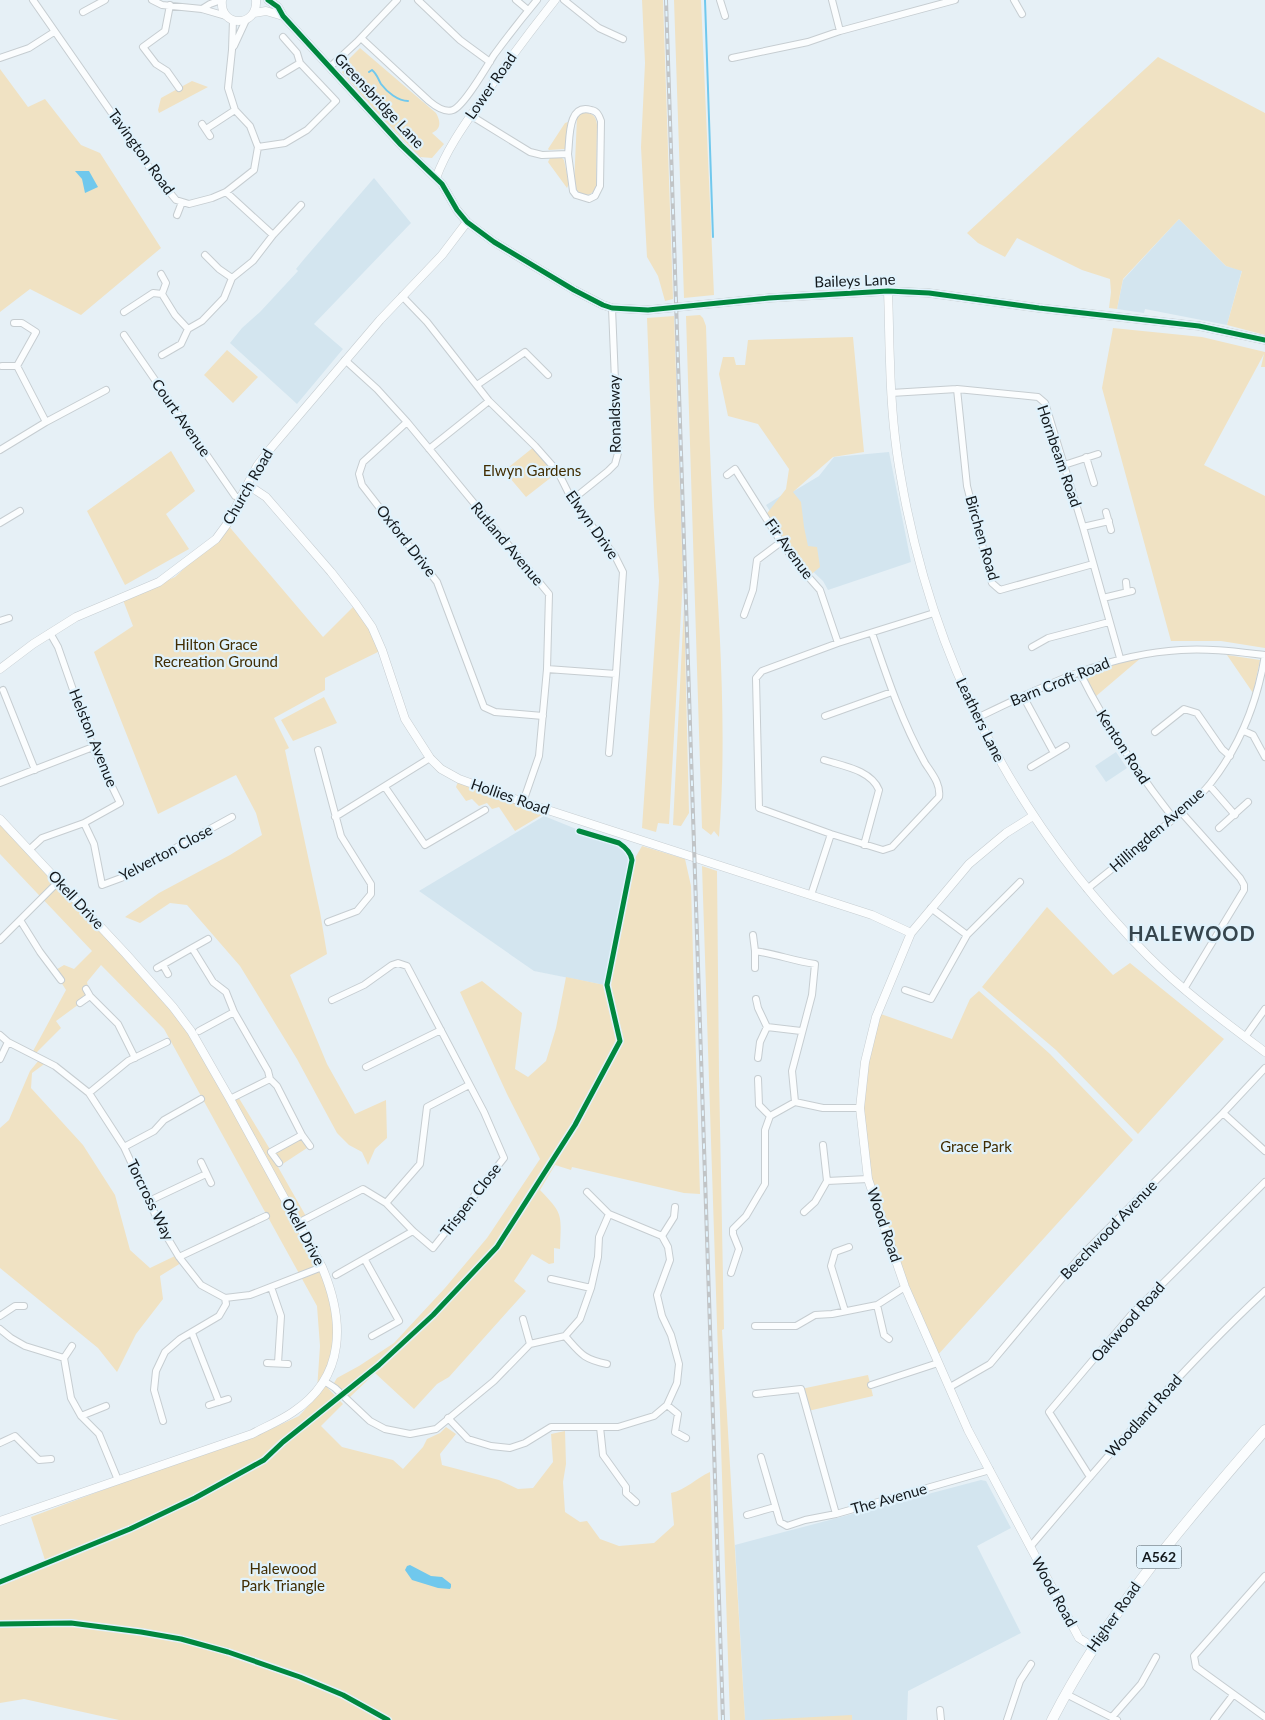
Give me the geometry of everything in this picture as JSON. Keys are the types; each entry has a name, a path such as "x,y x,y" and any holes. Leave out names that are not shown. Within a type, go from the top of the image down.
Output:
{"highway":[{"name":"Higher Road","path":"1052,1720 1093,1647 1132,1590 1265,1430"}],"street":[{"name":"Tavington Road","path":"34,0 54,32 152,171 176,200 189,204 226,192 254,170 258,147"},
{"path":"84,12 105,0"},
{"path":"152,0 162,5 186,9 202,9 229,18 241,21 246,20"},
{"path":"202,9 221,0 223,11 229,18 232,50 228,88 235,110 250,126 258,147 285,143 307,130 336,101 300,63 297,54 283,37"},
{"path":"254,13 256,0"},
{"name":"Greensbridge Lane","path":"268,0 278,7 283,16 401,145 445,188 457,210 467,222"},
{"path":"330,67 397,0"},
{"path":"418,0 460,40 490,62"},
{"path":"516,0 528,10"},
{"path":"361,38 429,101 439,108 453,110 462,103 537,0"},
{"name":"Lower Road","path":"436,178 444,156 470,115 532,28 556,0"},
{"path":"564,0 599,28 623,38"},
{"path":"720,0 725,16"},
{"path":"832,0 840,31"},
{"path":"732,58 808,42 840,31 955,0"},
{"path":"1014,0 1022,14"},
{"path":"170,5 165,31 143,47 156,64 167,71 179,88"},
{"path":"232,50 246,20 254,13 266,11 283,16"},
{"path":"0,58 29,48 54,32"},
{"path":"280,75 300,63"},
{"path":"585,109 595,112 599,115 601,121 600,186 596,196 589,199 582,198 573,191 568,154 572,120 575,113 585,109"},
{"path":"210,136 204,127 235,110"},
{"path":"470,115 530,152 568,154"},
{"path":"226,192 273,235"},
{"path":"178,215 182,202"},
{"path":"162,355 181,344 188,329 202,321 224,298 232,278 253,261 273,235 301,205"},
{"name":"Church Road","path":"0,669 50,633 86,611 159,582 216,539 227,524 267,452 345,360 402,296 442,255 467,222"},
{"name":"Baileys Lane","path":"467,222 491,240 589,299 612,308 648,310 769,298 888,291 928,293 1039,308 1148,319 1199,326 1265,340"},
{"path":"205,255 219,269 232,278"},
{"path":"161,274 166,283 162,294"},
{"name":"Leathers Lane","path":"888,291 891,393 896,447 904,495 914,542 934,613 950,658 977,718 1000,763 1033,816 1088,889 1149,956 1184,989 1265,1052"},
{"path":"124,312 153,293 162,294"},
{"path":"162,294 188,329"},
{"name":"Elwyn Drive","path":"402,296 427,322 490,401 558,472 572,500 615,556 623,572 609,752"},
{"name":"Ronaldsway","path":"572,500 608,472 615,464 618,453 612,308"},
{"path":"14,323 22,323 36,332 17,366"},
{"name":"Court Avenue","path":"124,335 235,496 241,498"},
{"path":"477,385 525,352 548,375"},
{"name":"Rutland Avenue","path":"345,360 377,389 407,422 548,594 547,669 539,756 524,802"},
{"path":"2,366 17,366"},
{"path":"17,366 46,422"},
{"name":"Hornbeam Road","path":"891,393 957,389 1038,397 1045,403 1120,658"},
{"name":"Birchen Road","path":"957,389 967,486 992,583 1000,590 1093,564"},
{"path":"0,450 46,422 106,390"},
{"path":"429,449 490,401"},
{"name":"Oxford Drive","path":"407,422 363,462 359,474 362,485 437,582 484,707 495,712 542,716"},
{"path":"1064,465 1098,454"},
{"path":"1086,457 1094,483"},
{"name":"Fir Avenue","path":"727,475 735,469 796,564 820,590 838,643"},
{"name":"Hollies Road","path":"248,485 266,497 331,572 366,619 382,650 405,719 430,758 441,769 459,779 524,802 872,915 911,933"},
{"path":"0,524 20,511"},
{"path":"1106,512 1111,530"},
{"path":"1083,527 1109,521"},
{"path":"744,615 753,590 757,560 781,542"},
{"path":"1103,598 1129,592 1126,582"},
{"path":"872,633 892,692 924,761 940,788 940,797 892,847 883,850 831,834 759,808 756,678 762,671 838,643 934,613"},
{"path":"0,621 9,618"},
{"path":"1032,647 1048,638 1109,622"},
{"name":"Helston Avenue","path":"29,850 42,838 84,823 120,803 93,747 58,646 50,633"},
{"name":"Barn Croft Road","path":"977,718 1079,671 1120,658 1183,650 1222,651 1265,656"},
{"name":"Hillingden Avenue","path":"1088,889 1174,819 1209,785 1230,756 1244,731 1254,705 1265,656"},
{"path":"547,669 616,674"},
{"name":"Kenton Road","path":"1079,671 1122,748 1145,782 1174,819"},
{"path":"3,690 3,699 35,770"},
{"path":"825,716 892,692"},
{"path":"1022,696 1054,753"},
{"path":"1156,732 1184,709 1197,713 1230,756"},
{"path":"1244,731 1253,735 1265,757"},
{"path":"1031,767 1066,746"},
{"path":"0,783 93,747"},
{"path":"318,750 341,836 371,884 371,894 357,911 328,922"},
{"path":"336,818 430,758"},
{"path":"824,760 856,769 876,782 879,790 864,844"},
{"path":"1209,785 1235,815"},
{"path":"385,787 425,845 485,810"},
{"path":"1219,828 1248,802"},
{"path":"1181,812 1240,878 1244,885 1244,890 1184,989"},
{"name":"Wood Road","path":"1033,816 1006,833 969,864 911,933 876,1017 865,1062 860,1108 868,1179 905,1287 968,1430 1080,1638 1093,1647"},
{"name":"Yelverton Close","path":"84,823 94,844 102,885 121,878 232,817"},
{"name":"Okell Drive","path":"0,819 173,1007 203,1050 322,1267 332,1292 338,1322 336,1348 324,1381 310,1399 282,1419 252,1434 0,1521"},
{"path":"811,895 831,834"},
{"path":"0,940 59,881"},
{"path":"905,990 932,999 967,935 1020,882"},
{"path":"931,908 967,935"},
{"path":"20,920 40,952 61,980"},
{"path":"753,934 755,968"},
{"path":"168,974 160,966 208,939"},
{"path":"192,948 213,982 226,992 234,1012 268,1071 270,1079 277,1086 302,1135 310,1146"},
{"path":"755,951 815,964 812,995 792,1071 795,1102"},
{"name":"Trispen Close","path":"298,1223 363,1189 386,1203 413,1232 433,1248 504,1158 484,1112 411,971 403,964 392,965 364,984 332,1000"},
{"path":"86,989 90,996 118,1024 135,1058"},
{"path":"80,1003 90,996"},
{"path":"756,1000 767,1027"},
{"path":"1245,1037 1265,1009"},
{"path":"199,1031 234,1012"},
{"path":"767,1027 801,1031"},
{"path":"758,1058 760,1042 767,1027"},
{"path":"366,1067 440,1030"},
{"name":"Torcross Way","path":"0,1035 8,1042 55,1066 89,1094 124,1147 148,1201 179,1258 201,1285 225,1298"},
{"path":"0,1059 8,1042"},
{"path":"89,1094 116,1070 167,1042"},
{"name":"Beechwood Avenue","path":"950,1387 990,1364 1080,1257 1265,1068"},
{"path":"230,1099 270,1079"},
{"path":"758,1079 759,1105 770,1116"},
{"path":"386,1203 420,1164 427,1107 469,1085"},
{"path":"124,1147 154,1131 164,1120 201,1099"},
{"path":"731,1273 739,1249 733,1229 746,1216 765,1184 765,1130 770,1116 795,1102 823,1108 860,1108"},
{"path":"1223,1113 1265,1151"},
{"path":"279,1163 271,1152 302,1135"},
{"path":"804,1212 815,1202 827,1181 824,1145"},
{"path":"200,1162 211,1183"},
{"path":"148,1201 206,1174"},
{"path":"827,1181 868,1179"},
{"name":"Oakwood Road","path":"1090,1477 1050,1412 1131,1315 1265,1182"},
{"path":"448,1418 468,1439 491,1446 510,1448 525,1443 551,1427 618,1427 654,1416 666,1405 678,1383 679,1364 671,1335 662,1316 657,1295 670,1260 668,1247 662,1236 609,1214 587,1192"},
{"path":"662,1236 674,1217 674,1207"},
{"path":"324,1381 335,1388 370,1421 385,1429 410,1434 436,1428 494,1381 530,1344 565,1336 580,1319 598,1256 599,1237 609,1214"},
{"path":"179,1258 266,1216"},
{"path":"336,1276 413,1232"},
{"path":"845,1311 831,1266 835,1252 849,1246"},
{"path":"365,1260 399,1321 372,1336"},
{"path":"163,1421 154,1390 156,1371 165,1352 180,1339 219,1316 226,1304 225,1298 250,1295 322,1267"},
{"path":"551,1279 590,1288"},
{"path":"271,1287 281,1316 278,1363"},
{"path":"755,1326 796,1326 815,1314 877,1305 905,1287"},
{"name":"Woodland Road","path":"1030,1547 1220,1332 1265,1291"},
{"path":"877,1305 884,1335 889,1339"},
{"path":"0,1316 15,1306 24,1306"},
{"path":"524,1319 530,1344"},
{"path":"0,1329 25,1346 64,1358"},
{"path":"192,1333 219,1402"},
{"path":"565,1336 583,1356 607,1364"},
{"path":"72,1346 64,1358 72,1398 81,1416 99,1434 118,1480"},
{"path":"267,1363 288,1364"},
{"path":"871,1385 938,1363"},
{"path":"756,1394 801,1390 836,1514"},
{"path":"209,1405 228,1399"},
{"path":"666,1405 678,1414 675,1432 686,1438"},
{"path":"81,1416 106,1406"},
{"path":"600,1427 604,1455 626,1487 626,1493 636,1502"},
{"path":"0,1443 15,1436 39,1460 51,1458"},
{"path":"747,1515 775,1507 761,1457"},
{"name":"The Avenue","path":"775,1507 780,1522 787,1526 990,1470"},
{"path":"1265,1576 1194,1656 1196,1667 1265,1717"},
{"path":"1066,1694 1115,1718 1141,1684 1156,1657"},
{"path":"1007,1720 1020,1681 1031,1664"},
{"path":"1214,1720 1233,1695"},
{"path":"940,1710 941,1720"}],"shaded area":[{"path":"374,178 411,223 314,324 343,349 297,404 230,343 242,328 260,312 298,271 296,269"},
{"path":"1179,219 1226,266 1242,270 1227,325 1145,309 1144,313 1117,309 1123,280"},
{"path":"889,452 911,562 828,590 823,581 807,566 797,553 766,505 819,476 834,457"},
{"path":"1116,752 1127,768 1106,782 1095,766"},
{"path":"544,816 621,847 630,859 604,985 534,971 419,891"},
{"path":"981,1480 986,1481 1011,1528 977,1546 1021,1633 908,1691 907,1720 745,1720 735,1545"}],"green space":[{"path":"642,0 663,0 673,299 665,301 658,276 647,257 641,147 645,63"},
{"path":"674,0 701,0 714,295 684,298"},
{"path":"360,48 436,113 439,125 432,133 444,144 432,158 420,157 342,72 343,65"},
{"path":"1158,57 1265,113 1265,335 1227,325 1242,271 1226,266 1179,219 1123,279 1117,309 1109,308 1110,279 1082,270 1017,238 1005,257 978,243 967,233"},
{"path":"0,69 28,107 45,99 81,145 100,153 161,248 81,315 30,289 0,312"},
{"path":"192,81 208,87 159,113 161,98"},
{"path":"582,112 593,115 597,125 596,187 588,195 580,194 574,186 577,117"},
{"path":"568,122 565,149 549,150 565,123"},
{"path":"550,158 562,158 564,160 569,184 567,188 548,162"},
{"path":"700,315 706,326 711,482 722,686 723,723 719,837 714,831 711,835 702,828 686,316"},
{"path":"674,316 683,578 669,824 658,823 656,832 642,828 659,581 654,506 647,318"},
{"path":"1113,328 1202,337 1265,352 1265,367 1261,367 1264,354 1204,465 1265,496 1265,648 1221,641 1171,641 1102,388"},
{"path":"853,337 864,452 833,457 793,492 801,502 808,546 817,547 820,567 808,577 765,516 786,489 789,469 758,424 728,416 719,374 723,357 734,357 736,365 745,365 748,340"},
{"path":"227,350 258,377 233,403 204,375"},
{"name":"Elwyn Gardens","path":"535,446 558,472 526,497 504,471"},
{"path":"171,451 195,491 166,514 189,549 125,585 87,511"},
{"name":"Hilton Grace Recreation Ground","path":"227,524 323,637 356,604 382,650 325,678 325,690 274,718 289,748 285,750 320,912 327,954 290,975 327,1064 355,1114 386,1100 387,1138 375,1149 368,1165 362,1152 349,1145 337,1133 297,1059 240,966 187,905 170,903 140,923 125,917 159,893 230,855 262,835 256,813 236,775 158,814 94,652 133,626 123,600 175,577 216,539"},
{"path":"684,606 689,813 681,826 673,825"},
{"path":"1227,655 1260,660 1253,693"},
{"path":"1142,657 1095,697 1083,673"},
{"path":"324,697 337,723 293,741 281,720"},
{"path":"459,779 550,810 515,831 499,807 492,809 487,803 479,806 472,799 466,801 456,787"},
{"path":"0,819 173,1007 230,1099 237,1095 271,1151 302,1135 310,1146 278,1167 307,1218 298,1223 322,1267 336,1307 337,1348 317,1390 320,1346 317,1306 164,1029 101,965 87,982 90,996 56,1021 61,1028 34,1055 32,1053 66,990 54,971 64,965 74,969 92,951 0,854"},
{"path":"642,846 685,859 691,886 700,1194 684,1193 572,1167 571,1170 555,1165 540,1190 557,1210 559,1216 561,1229 560,1249 554,1248 554,1263 549,1264 532,1254 514,1281 526,1291 449,1377 437,1384 414,1409 375,1373 350,1397 334,1383 337,1378 394,1343 445,1288 487,1238 540,1159 507,1094 460,992 482,981 522,1013 515,1069 528,1077 546,1061 556,1028 566,977 609,986 635,858"},
{"path":"702,866 717,871 724,1329 722,1330 745,1720 730,1720"},
{"path":"1047,907 1113,975 1130,963 1224,1039 1138,1134 1056,1050 982,987"},
{"name":"Grace Park","path":"979,991 1050,1054 1133,1140 936,1357 870,1186 861,1101 878,1013 952,1039 970,999"},
{"path":"39,1060 47,1062 32,1073 31,1088 83,1145 115,1195 130,1250 150,1268 177,1255 181,1263 160,1276 163,1299 136,1334 117,1372 98,1348 0,1268 0,1128 9,1120 30,1071"},
{"path":"868,1375 873,1396 808,1411 801,1389"},
{"name":"Halewood Park Triangle","path":"324,1384 343,1404 321,1426 342,1447 393,1460 403,1469 423,1447 427,1439 440,1433 446,1427 456,1434 440,1454 442,1465 499,1480 518,1489 533,1488 553,1462 551,1434 565,1431 566,1464 563,1482 565,1512 580,1522 587,1521 600,1539 619,1546 654,1543 674,1525 671,1493 710,1472 718,1720 119,1720 24,1699 0,1703 0,1578 45,1560 31,1517 180,1461 267,1431 299,1416 322,1391"},
{"path":"852,1715 852,1720 759,1720"}],"water":[{"path":"75,171 89,171 98,187 85,193 82,179"},
{"path":"410,1565 431,1576 442,1577 451,1584 450,1589 438,1588 412,1580 405,1570"}],"waterway":[{"path":"705,0 713,237"},
{"path":"369,72 372,70 374,72 386,90 400,99 408,101"}],"railway":[{"path":"666,0 723,1720"}],"cycle path":[{"path":"268,0 278,7 283,16 401,145 442,184 457,210 467,222 494,242 574,290 603,305 612,308 648,310 769,298 888,291 929,293 1039,308 1199,326 1265,340"},
{"path":"0,1582 130,1529 195,1498 264,1460 283,1442 379,1365 433,1315 497,1247 575,1125 620,1041 607,985 632,860 627,850 619,843 579,831"},
{"path":"0,1624 71,1623 181,1639 228,1652 300,1677 343,1695 388,1720"}],"district":[{"name":"HALEWOOD","path":"1192,934"}]}
